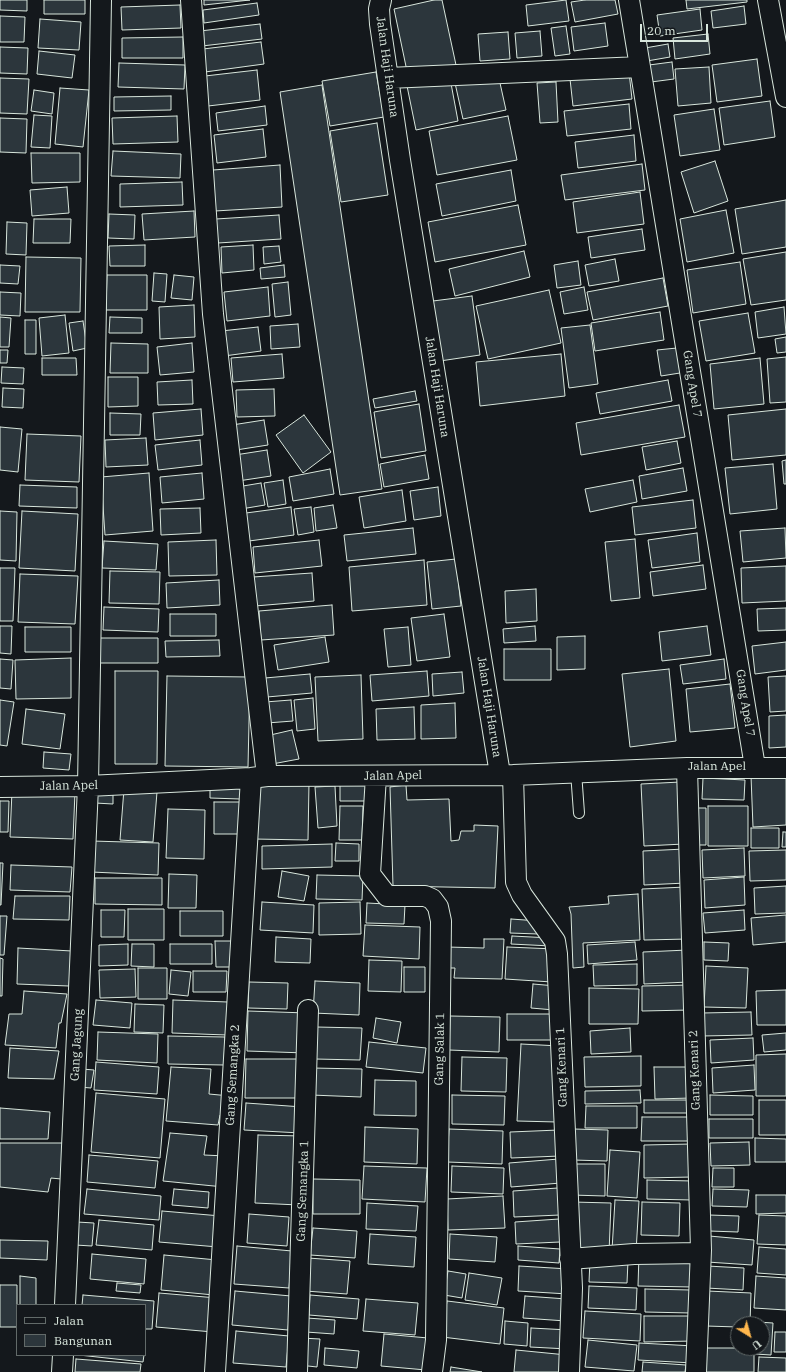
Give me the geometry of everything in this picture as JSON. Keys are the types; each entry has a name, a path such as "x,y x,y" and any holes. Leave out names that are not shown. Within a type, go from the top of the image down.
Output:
{"street":[{"name":"Gang Jagung","path":"65,1304 88,786 101,0"},
{"name":"Gang Semangka 2","path":"191,0 213,314 259,777 214,1372"},
{"name":"Jalan Haji Haruna","path":"382,0 379,8 380,24 402,175 507,775"},
{"name":"Gang Apel 7","path":"629,0 755,767"},
{"path":"768,0 786,97"},
{"path":"388,78 640,68"},
{"name":"Jalan Apel","path":"0,787 88,786 259,777 507,775 686,768 786,768"},
{"name":"Gang Kenari 2","path":"686,768 700,1253 696,1372"},
{"name":"Gang Kenari 1","path":"507,775 516,882 522,894 555,940 557,954 572,1288 568,1372"},
{"name":"Gang Salak 1","path":"376,776 370,874 387,896 425,896 432,899 438,907 441,921 436,1340 432,1372"},
{"name":"Gang Semangka 1","path":"297,1372 308,1010"},
{"path":"570,1259 700,1253"},
{"path":"62,1372 63,1356"}],"lane":[{"path":"576,772 579,813"}],"building":[{"path":"0,0 27,0 27,11 0,10"},
{"path":"44,0 85,0 85,14 44,14"},
{"path":"204,0 250,0 204,5"},
{"path":"434,0 442,0 456,65 408,76 394,9"},
{"path":"566,0 569,21 528,26 526,5"},
{"path":"585,0 615,0 618,14 575,22 571,2"},
{"path":"686,0 747,0 747,2 687,9"},
{"path":"257,3 259,15 204,23 203,10"},
{"path":"180,5 181,28 122,30 121,7"},
{"path":"744,6 746,24 713,28 711,11"},
{"path":"700,9 702,30 660,36 657,15"},
{"path":"0,16 25,17 24,42 0,42"},
{"path":"40,19 81,22 79,50 38,48"},
{"path":"605,23 608,46 574,51 571,27"},
{"path":"260,24 262,39 202,46 200,31"},
{"path":"566,26 570,54 555,56 551,28"},
{"path":"540,31 542,56 517,58 515,33"},
{"path":"508,32 510,59 480,61 478,34"},
{"path":"708,34 710,54 675,59 673,38"},
{"path":"183,37 183,58 122,58 122,38"},
{"path":"261,42 264,64 205,72 203,49"},
{"path":"668,44 670,57 647,61 645,48"},
{"path":"0,47 28,48 27,74 0,73"},
{"path":"39,51 75,55 72,78 37,74"},
{"path":"757,59 762,96 717,102 712,65"},
{"path":"672,62 674,79 651,82 649,65"},
{"path":"119,63 185,65 184,89 118,87"},
{"path":"709,67 711,103 678,106 675,69"},
{"path":"257,70 260,100 208,106 205,76"},
{"path":"376,72 384,117 330,126 322,81"},
{"path":"629,72 632,99 573,106 570,79"},
{"path":"498,74 506,110 463,119 455,83"},
{"path":"0,78 29,79 27,114 0,113"},
{"path":"450,78 458,121 416,130 407,86"},
{"path":"556,82 558,122 540,123 537,83"},
{"path":"322,85 382,489 340,495 280,92"},
{"path":"60,88 89,90 83,147 55,144"},
{"path":"34,90 54,93 52,114 31,111"},
{"path":"171,96 171,110 114,111 114,97"},
{"path":"770,101 775,137 724,145 719,108"},
{"path":"629,104 631,129 567,136 564,111"},
{"path":"265,106 267,125 218,131 216,113"},
{"path":"714,109 720,150 680,156 674,115"},
{"path":"34,115 52,116 50,148 31,147"},
{"path":"177,116 178,142 113,144 112,118"},
{"path":"508,116 517,160 437,175 429,131"},
{"path":"0,118 27,119 26,153 0,152"},
{"path":"377,123 388,195 341,202 330,131"},
{"path":"263,129 266,157 217,163 214,135"},
{"path":"634,135 636,161 578,168 575,142"},
{"path":"113,151 181,154 180,178 111,176"},
{"path":"31,153 80,153 80,182 32,183"},
{"path":"715,161 728,201 694,213 681,172"},
{"path":"642,164 645,190 565,200 561,175"},
{"path":"280,165 282,207 215,211 213,170"},
{"path":"511,170 516,201 442,216 436,184"},
{"path":"182,182 183,205 120,207 120,184"},
{"path":"67,187 69,213 32,216 30,190"},
{"path":"640,192 644,224 577,233 573,202"},
{"path":"786,200 786,247 742,254 735,209"},
{"path":"518,205 526,245 435,262 428,222"},
{"path":"726,210 734,253 687,262 680,219"},
{"path":"194,211 195,237 144,240 142,214"},
{"path":"109,214 135,215 134,239 108,238"},
{"path":"279,215 281,239 218,243 216,219"},
{"path":"34,219 71,219 70,243 33,243"},
{"path":"7,222 27,223 26,255 6,254"},
{"path":"642,229 645,250 591,258 588,237"},
{"path":"145,245 145,266 110,266 109,246"},
{"path":"253,245 254,270 222,273 221,247"},
{"path":"279,246 281,262 264,264 263,247"},
{"path":"524,251 530,277 455,296 449,269"},
{"path":"786,252 786,300 751,305 743,259"},
{"path":"26,257 81,258 80,312 25,312"},
{"path":"615,259 619,281 589,286 585,265"},
{"path":"578,261 581,285 557,288 554,265"},
{"path":"740,262 746,304 693,313 687,270"},
{"path":"0,265 20,266 18,284 0,283"},
{"path":"284,265 285,277 261,279 260,268"},
{"path":"154,273 167,274 165,302 152,301"},
{"path":"107,275 147,275 147,310 106,310"},
{"path":"174,275 194,277 192,300 171,298"},
{"path":"663,278 668,306 593,320 587,292"},
{"path":"288,282 291,315 275,317 272,284"},
{"path":"268,287 270,316 227,321 224,292"},
{"path":"584,287 588,310 564,314 560,292"},
{"path":"549,290 561,343 488,359 476,306"},
{"path":"0,292 21,293 20,316 0,315"},
{"path":"472,296 480,355 440,361 433,301"},
{"path":"194,305 195,337 160,339 159,307"},
{"path":"784,307 786,334 758,338 755,312"},
{"path":"660,312 664,340 595,351 591,323"},
{"path":"748,313 755,353 706,361 699,321"},
{"path":"65,315 69,353 42,356 39,318"},
{"path":"0,317 11,318 9,347 0,347"},
{"path":"110,317 142,318 142,333 109,333"},
{"path":"25,320 36,320 36,354 25,354"},
{"path":"83,321 87,348 73,351 69,323"},
{"path":"298,324 300,347 271,349 270,326"},
{"path":"590,325 598,384 569,388 561,328"},
{"path":"258,327 261,351 224,356 221,331"},
{"path":"786,337 786,352 777,353 775,339"},
{"path":"111,343 148,344 148,373 110,373"},
{"path":"192,343 194,372 160,375 157,347"},
{"path":"677,348 680,373 661,376 657,350"},
{"path":"0,350 8,350 7,363 0,363"},
{"path":"282,354 284,378 233,382 231,358"},
{"path":"561,354 565,396 480,406 476,362"},
{"path":"786,357 786,402 770,403 767,359"},
{"path":"42,358 76,358 77,375 42,375"},
{"path":"760,358 764,404 714,409 710,364"},
{"path":"2,367 24,368 23,384 1,383"},
{"path":"108,377 138,377 138,406 108,407"},
{"path":"192,380 193,404 158,405 157,382"},
{"path":"668,380 672,401 600,414 596,393"},
{"path":"3,388 24,389 23,408 2,407"},
{"path":"274,389 275,416 237,417 236,390"},
{"path":"415,391 417,401 375,408 373,399"},
{"path":"419,404 426,451 381,458 374,412"},
{"path":"679,405 685,437 581,455 576,423"},
{"path":"201,409 203,435 155,440 153,413"},
{"path":"786,409 786,455 732,460 728,415"},
{"path":"110,413 141,414 140,435 110,435"},
{"path":"304,415 331,452 303,473 276,435"},
{"path":"264,420 268,445 236,450 232,425"},
{"path":"0,427 22,429 18,472 0,470"},
{"path":"27,434 81,436 79,482 25,480"},
{"path":"146,438 148,465 106,467 105,440"},
{"path":"200,440 202,465 158,470 155,445"},
{"path":"677,441 681,463 646,470 642,447"},
{"path":"267,450 271,476 238,481 235,455"},
{"path":"425,455 429,479 384,487 380,464"},
{"path":"786,460 786,484 784,484 782,461"},
{"path":"773,464 777,509 730,514 725,468"},
{"path":"683,468 687,491 642,499 639,476"},
{"path":"330,469 334,494 293,501 289,477"},
{"path":"149,473 153,531 105,535 101,477"},
{"path":"202,473 204,499 162,503 160,477"},
{"path":"283,480 286,504 268,507 264,483"},
{"path":"633,480 637,502 590,512 585,489"},
{"path":"261,483 265,505 241,509 237,487"},
{"path":"20,485 77,487 77,508 19,506"},
{"path":"438,487 441,516 414,520 410,491"},
{"path":"402,490 406,521 364,528 359,497"},
{"path":"693,500 696,528 635,535 632,507"},
{"path":"333,505 337,528 316,531 314,508"},
{"path":"291,507 294,535 249,541 246,513"},
{"path":"311,507 314,532 298,535 294,509"},
{"path":"200,508 201,533 161,535 160,509"},
{"path":"0,511 17,512 16,561 0,560"},
{"path":"22,511 78,514 75,571 19,568"},
{"path":"413,528 416,554 347,561 344,535"},
{"path":"785,528 786,558 743,562 740,531"},
{"path":"697,533 700,562 652,568 648,540"},
{"path":"635,539 640,598 611,601 605,542"},
{"path":"216,540 217,575 169,576 168,542"},
{"path":"319,540 322,566 255,573 253,547"},
{"path":"104,541 158,544 156,570 102,568"},
{"path":"456,559 461,606 432,609 427,562"},
{"path":"424,560 427,605 352,611 349,567"},
{"path":"703,565 706,589 653,596 650,572"},
{"path":"786,566 786,601 742,603 741,568"},
{"path":"0,568 15,568 13,621 0,621"},
{"path":"110,571 160,572 159,604 109,603"},
{"path":"312,573 314,601 255,606 253,577"},
{"path":"20,574 78,576 75,624 18,622"},
{"path":"219,580 220,605 167,608 166,583"},
{"path":"536,589 537,621 506,623 505,591"},
{"path":"332,605 334,635 261,640 259,611"},
{"path":"104,607 159,609 158,632 103,630"},
{"path":"786,608 786,630 758,631 757,609"},
{"path":"170,614 216,614 216,636 170,636"},
{"path":"444,614 450,657 417,661 411,618"},
{"path":"0,626 12,626 11,654 0,653"},
{"path":"535,626 536,641 504,643 503,629"},
{"path":"707,626 711,655 662,661 659,632"},
{"path":"25,627 71,627 71,652 25,652"},
{"path":"408,627 411,665 388,667 384,629"},
{"path":"585,636 585,669 557,670 557,637"},
{"path":"325,637 329,662 278,670 274,645"},
{"path":"99,638 158,638 158,663 99,663"},
{"path":"219,640 220,656 166,657 165,641"},
{"path":"786,642 786,670 755,674 752,646"},
{"path":"504,649 551,649 551,680 504,680"},
{"path":"71,658 71,698 16,699 15,660"},
{"path":"0,659 13,660 11,689 0,688"},
{"path":"724,659 726,679 683,684 680,665"},
{"path":"669,669 676,741 630,747 622,674"},
{"path":"115,671 158,671 157,764 115,764"},
{"path":"427,671 429,696 372,701 370,675"},
{"path":"462,672 464,693 433,696 432,674"},
{"path":"310,674 312,693 267,697 265,678"},
{"path":"361,675 363,739 318,741 315,677"},
{"path":"167,676 250,677 248,767 165,766"},
{"path":"786,676 786,711 770,712 768,677"},
{"path":"730,684 735,728 690,732 686,689"},
{"path":"313,698 315,729 297,731 294,700"},
{"path":"0,700 14,702 7,746 0,745"},
{"path":"291,700 293,721 267,723 265,702"},
{"path":"455,703 456,738 421,739 421,705"},
{"path":"414,707 415,739 377,740 376,709"},
{"path":"26,709 65,714 60,749 22,744"},
{"path":"786,715 786,747 769,748 769,716"},
{"path":"292,730 299,759 272,764 266,736"},
{"path":"44,752 71,754 69,770 43,768"},
{"path":"786,774 786,825 753,827 751,776"},
{"path":"703,778 745,780 744,800 702,799"},
{"path":"372,780 372,801 340,801 340,781"},
{"path":"254,782 309,783 308,840 254,839"},
{"path":"681,782 684,844 644,846 641,784"},
{"path":"406,785 407,800 449,799 451,841 459,840 461,831 474,831 474,825 498,826 495,888 393,886 390,787"},
{"path":"335,786 337,826 318,828 315,787"},
{"path":"210,787 241,788 240,799 210,798"},
{"path":"96,789 113,790 113,804 95,803"},
{"path":"124,789 157,792 153,842 120,840"},
{"path":"12,791 75,792 73,839 10,837"},
{"path":"0,801 9,801 8,832 0,832"},
{"path":"214,802 240,802 239,834 214,834"},
{"path":"340,806 363,806 362,840 339,840"},
{"path":"708,806 748,806 748,846 708,846"},
{"path":"696,808 706,808 706,845 696,845"},
{"path":"168,809 205,810 204,859 166,858"},
{"path":"751,828 779,828 779,848 751,848"},
{"path":"783,832 786,832 786,847 782,847"},
{"path":"92,841 159,843 158,875 91,872"},
{"path":"336,843 359,844 359,861 335,861"},
{"path":"332,844 332,867 262,869 262,846"},
{"path":"744,848 745,876 703,878 702,850"},
{"path":"685,849 686,883 644,885 643,851"},
{"path":"786,850 786,880 750,881 749,851"},
{"path":"0,863 3,863 1,905 0,905"},
{"path":"11,865 72,867 70,892 10,890"},
{"path":"282,871 309,876 304,901 278,897"},
{"path":"169,874 197,875 196,908 168,908"},
{"path":"317,875 363,876 362,900 316,899"},
{"path":"744,877 745,905 705,908 704,880"},
{"path":"95,878 162,878 162,905 95,904"},
{"path":"786,886 786,913 755,914 754,888"},
{"path":"686,887 688,939 644,940 642,889"},
{"path":"638,894 640,940 583,943 584,967 573,968 571,914 569,907 609,904 608,896"},
{"path":"15,896 70,896 69,920 13,919"},
{"path":"262,902 314,905 313,933 260,930"},
{"path":"360,902 361,934 319,935 319,903"},
{"path":"367,903 405,905 404,924 366,923"},
{"path":"128,909 164,909 164,940 128,940"},
{"path":"101,910 125,910 124,937 101,937"},
{"path":"744,910 745,930 705,933 703,913"},
{"path":"180,911 223,911 223,936 180,936"},
{"path":"786,915 786,942 753,945 751,918"},
{"path":"0,916 7,916 4,955 0,955"},
{"path":"511,919 539,921 538,934 510,933"},
{"path":"365,925 420,927 419,959 363,956"},
{"path":"512,936 551,938 551,946 511,944"},
{"path":"276,937 311,939 310,963 275,962"},
{"path":"484,939 504,939 502,979 454,978 455,968 446,968 447,947 484,948"},
{"path":"215,941 236,941 236,967 216,967"},
{"path":"635,942 637,960 588,964 587,945"},
{"path":"704,942 729,943 728,961 704,960"},
{"path":"128,944 128,965 99,966 99,945"},
{"path":"132,944 154,944 154,967 131,966"},
{"path":"170,944 212,944 212,964 170,964"},
{"path":"507,947 555,949 552,982 505,979"},
{"path":"18,948 72,951 69,986 17,984"},
{"path":"688,950 689,982 644,984 643,952"},
{"path":"0,958 3,959 2,996 0,996"},
{"path":"369,960 402,961 401,992 368,991"},
{"path":"637,964 637,985 594,986 593,965"},
{"path":"706,966 748,968 746,1008 704,1007"},
{"path":"404,967 425,967 425,992 404,992"},
{"path":"138,968 167,968 167,999 138,999"},
{"path":"135,969 136,997 100,998 99,970"},
{"path":"171,970 191,972 188,996 169,994"},
{"path":"193,971 227,971 226,992 193,992"},
{"path":"315,981 360,983 359,1015 313,1013"},
{"path":"249,982 288,983 287,1009 248,1008"},
{"path":"533,984 556,986 554,1010 531,1008"},
{"path":"690,985 690,1010 642,1011 642,986"},
{"path":"589,988 639,989 638,1024 589,1024"},
{"path":"786,990 786,1025 757,1025 756,991"},
{"path":"24,991 67,994 61,1023 59,1023 56,1048 5,1045 9,1014 22,1014"},
{"path":"96,1000 132,1003 130,1028 93,1025"},
{"path":"173,1000 228,1002 227,1035 172,1033"},
{"path":"135,1004 164,1005 163,1033 134,1032"},
{"path":"248,1011 307,1013 306,1053 247,1051"},
{"path":"751,1012 752,1035 702,1036 702,1013"},
{"path":"507,1014 556,1014 556,1040 507,1040"},
{"path":"450,1016 500,1017 499,1052 449,1050"},
{"path":"376,1018 401,1022 397,1043 373,1038"},
{"path":"316,1027 362,1028 360,1060 315,1059"},
{"path":"630,1028 631,1052 591,1054 590,1031"},
{"path":"98,1032 158,1034 157,1063 97,1060"},
{"path":"786,1033 786,1050 764,1052 762,1035"},
{"path":"168,1036 225,1037 224,1065 168,1064"},
{"path":"753,1038 754,1060 711,1063 710,1040"},
{"path":"369,1042 426,1048 423,1073 366,1067"},
{"path":"521,1044 560,1046 557,1122 517,1121"},
{"path":"10,1048 59,1051 54,1079 8,1078"},
{"path":"786,1054 786,1096 756,1096 756,1055"},
{"path":"641,1056 641,1086 585,1087 584,1057"},
{"path":"462,1057 507,1058 506,1092 461,1091"},
{"path":"246,1059 305,1059 304,1098 245,1098"},
{"path":"96,1062 159,1067 157,1094 94,1090"},
{"path":"754,1065 755,1090 713,1093 712,1068"},
{"path":"171,1067 211,1069 209,1094 230,1096 229,1115 220,1115 218,1125 166,1121"},
{"path":"654,1067 692,1067 692,1098 655,1099"},
{"path":"312,1068 362,1069 361,1097 311,1095"},
{"path":"82,1069 94,1070 91,1088 79,1087"},
{"path":"375,1080 416,1081 416,1116 374,1115"},
{"path":"640,1090 641,1103 585,1104 585,1091"},
{"path":"96,1093 165,1099 160,1158 91,1152"},
{"path":"452,1095 505,1096 504,1125 452,1124"},
{"path":"710,1095 753,1096 753,1115 710,1115"},
{"path":"644,1100 693,1100 692,1113 644,1113"},
{"path":"759,1100 786,1100 786,1135 759,1135"},
{"path":"246,1103 303,1107 301,1133 244,1130"},
{"path":"586,1106 637,1106 637,1128 585,1128"},
{"path":"0,1108 50,1112 48,1139 0,1139"},
{"path":"642,1117 694,1117 693,1141 641,1141"},
{"path":"709,1119 753,1119 753,1138 709,1138"},
{"path":"365,1127 418,1129 417,1164 364,1162"},
{"path":"449,1129 503,1131 502,1164 447,1162"},
{"path":"574,1129 608,1130 607,1161 573,1160"},
{"path":"559,1130 560,1156 511,1158 510,1132"},
{"path":"170,1133 207,1136 204,1155 226,1156 224,1187 163,1181"},
{"path":"258,1135 302,1136 299,1205 255,1203"},
{"path":"755,1138 786,1139 786,1162 755,1162"},
{"path":"749,1142 750,1165 711,1166 710,1143"},
{"path":"0,1143 65,1143 61,1179 51,1178 48,1192 0,1187"},
{"path":"692,1144 692,1177 644,1178 644,1145"},
{"path":"610,1150 640,1152 637,1198 607,1196"},
{"path":"89,1155 158,1161 155,1188 87,1182"},
{"path":"559,1159 561,1183 511,1187 509,1163"},
{"path":"571,1164 605,1164 605,1196 571,1195"},
{"path":"364,1166 427,1168 425,1202 362,1199"},
{"path":"452,1166 504,1168 503,1194 451,1192"},
{"path":"713,1168 734,1168 734,1187 712,1187"},
{"path":"313,1179 360,1180 360,1214 313,1214"},
{"path":"647,1180 693,1181 692,1200 647,1199"},
{"path":"558,1188 560,1215 514,1217 513,1191"},
{"path":"87,1189 161,1196 159,1220 84,1214"},
{"path":"174,1189 209,1192 208,1208 172,1205"},
{"path":"713,1189 749,1190 747,1207 712,1206"},
{"path":"756,1195 786,1195 786,1213 756,1214"},
{"path":"503,1196 505,1228 448,1230 447,1199"},
{"path":"615,1200 639,1201 636,1252 612,1250"},
{"path":"573,1202 611,1203 609,1253 571,1252"},
{"path":"642,1202 680,1203 679,1236 641,1235"},
{"path":"367,1203 418,1206 416,1231 366,1229"},
{"path":"162,1211 221,1216 218,1247 159,1242"},
{"path":"249,1214 289,1217 287,1246 247,1243"},
{"path":"709,1215 739,1216 738,1232 709,1231"},
{"path":"759,1215 786,1216 786,1245 757,1244"},
{"path":"559,1219 560,1242 516,1244 515,1222"},
{"path":"99,1220 154,1225 152,1250 96,1245"},
{"path":"77,1222 94,1223 92,1246 75,1245"},
{"path":"313,1228 357,1231 355,1258 310,1255"},
{"path":"370,1234 416,1237 414,1267 368,1264"},
{"path":"450,1234 497,1237 495,1262 449,1259"},
{"path":"709,1236 754,1240 752,1265 707,1262"},
{"path":"0,1240 48,1241 47,1260 0,1258"},
{"path":"237,1246 292,1251 289,1288 234,1284"},
{"path":"518,1246 560,1249 559,1263 518,1260"},
{"path":"759,1247 786,1249 786,1275 757,1273"},
{"path":"92,1254 146,1259 144,1284 90,1279"},
{"path":"164,1255 217,1260 214,1295 161,1290"},
{"path":"639,1255 693,1256 693,1287 638,1286"},
{"path":"308,1258 350,1261 347,1294 305,1291"},
{"path":"590,1260 628,1261 627,1283 589,1282"},
{"path":"519,1266 569,1269 568,1294 518,1291"},
{"path":"707,1266 744,1268 743,1290 706,1288"},
{"path":"448,1271 466,1274 462,1298 444,1295"},
{"path":"469,1273 502,1278 497,1305 465,1300"},
{"path":"20,1276 36,1278 36,1304 20,1304"},
{"path":"756,1276 786,1278 786,1310 754,1308"},
{"path":"117,1283 141,1285 140,1293 116,1291"},
{"path":"0,1285 17,1285 16,1327 0,1327"},
{"path":"589,1286 637,1288 636,1310 588,1308"},
{"path":"645,1289 691,1290 691,1313 645,1312"},
{"path":"235,1291 291,1296 288,1330 232,1325"},
{"path":"707,1291 751,1293 750,1316 730,1316 730,1327 706,1326"},
{"path":"159,1293 217,1298 213,1332 156,1327"},
{"path":"83,1295 154,1301 152,1329 146,1329 146,1304 82,1304"},
{"path":"310,1295 359,1299 357,1319 309,1315"},
{"path":"525,1296 567,1299 566,1321 523,1318"},
{"path":"366,1299 418,1303 415,1335 363,1331"},
{"path":"447,1301 504,1308 500,1344 442,1337"},
{"path":"585,1311 641,1314 640,1341 583,1338"},
{"path":"644,1316 693,1316 694,1341 644,1342"},
{"path":"307,1318 335,1320 334,1334 306,1332"},
{"path":"505,1321 528,1323 527,1346 504,1344"},
{"path":"770,1323 773,1323 770,1355"},
{"path":"531,1328 569,1330 568,1349 530,1347"},
{"path":"236,1331 289,1336 286,1367 233,1363"},
{"path":"775,1332 786,1332 786,1352 774,1352"},
{"path":"384,1334 428,1338 426,1370 381,1366"},
{"path":"301,1338 320,1339 317,1367 299,1365"},
{"path":"588,1340 637,1345 634,1371 585,1367"},
{"path":"639,1343 694,1346 693,1363 638,1360"},
{"path":"325,1348 359,1351 357,1368 324,1365"},
{"path":"705,1348 730,1348 730,1356 754,1356 754,1372 705,1372"},
{"path":"516,1350 567,1355 565,1372 514,1372"},
{"path":"88,1356 144,1356 143,1362"},
{"path":"759,1357 786,1358 786,1372 758,1372"},
{"path":"76,1359 141,1364 140,1372 75,1372"},
{"path":"643,1362 686,1365 685,1372 642,1372"},
{"path":"451,1367 482,1372 450,1372"}]}
